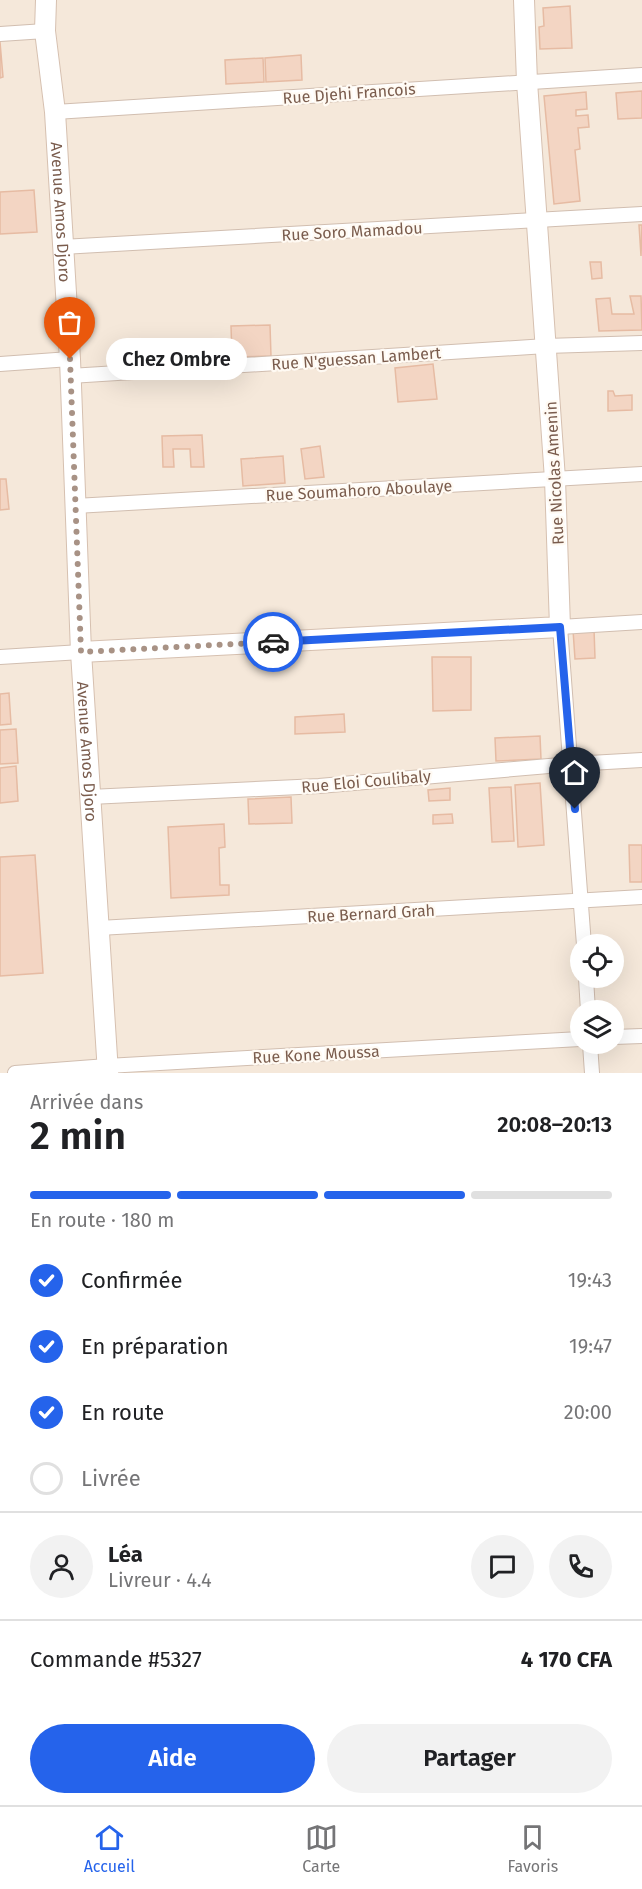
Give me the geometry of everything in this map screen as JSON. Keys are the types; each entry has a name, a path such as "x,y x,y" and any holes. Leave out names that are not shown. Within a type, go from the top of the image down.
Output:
{"street":[{"name":"Avenue Amos Djoro","path":"46,0 45,31 56,112 70,368 81,652 108,1069"},
{"name":"Rue Nicolas Amenin","path":"524,0 527,82 555,479 560,627 583,934"},
{"path":"0,34 45,31"},
{"name":"Rue Djehi Francois","path":"56,112 642,75"},
{"name":"Rue Soro Mamadou","path":"62,247 642,214"},
{"name":"Rue N'guessan Lambert","path":"0,364 70,368 546,346 642,344"},
{"name":"Rue Soumahoro Aboulaye","path":"75,506 642,474"},
{"path":"0,657 642,622"},
{"name":"Rue Eloi Coulibaly","path":"90,797 319,786 642,760"},
{"name":"Rue Bernard Grah","path":"99,928 642,897"},
{"path":"624,1037 642,1036"},
{"name":"Rue Kone Moussa","path":"15,1073 570,1040"},
{"path":"591,1054 592,1073"}],"shaded area":[{"path":"0,0 642,0 642,1073 0,1073"}],"building":[{"path":"570,6 572,48 540,49 539,27 544,26 543,8"},
{"path":"0,42 3,77 0,78"},
{"path":"301,55 302,80 266,82 265,58"},
{"path":"263,58 264,82 226,84 225,60"},
{"path":"642,91 642,118 618,119 616,93"},
{"path":"586,92 587,109 576,110 576,116 588,115 589,127 578,128 580,149 575,150 580,201 554,204 544,96"},
{"path":"34,190 37,232 0,234 0,192"},
{"path":"639,225 642,225 641,256"},
{"path":"590,262 601,262 602,278 592,279"},
{"path":"630,296 641,296 642,330 599,331 596,299 610,298 612,314 634,314"},
{"path":"270,325 271,356 232,357 231,326"},
{"path":"433,364 437,399 398,402 395,368"},
{"path":"608,391 613,391 615,396 632,395 632,410 608,411"},
{"path":"202,435 204,467 191,467 190,449 173,449 174,467 163,467 162,436"},
{"path":"320,446 324,477 305,479 301,449"},
{"path":"283,456 285,483 243,486 241,459"},
{"path":"0,479 6,479 9,509 0,510"},
{"path":"594,629 595,658 575,659 573,630"},
{"path":"432,657 471,657 471,710 433,711"},
{"path":"9,693 11,724 0,725 0,694"},
{"path":"344,714 345,732 295,734 295,717"},
{"path":"16,729 18,763 0,764 0,730"},
{"path":"540,736 541,759 496,761 495,738"},
{"path":"16,766 18,801 0,803 0,768"},
{"path":"540,783 544,845 518,847 515,785"},
{"path":"511,787 514,841 492,842 489,788"},
{"path":"450,788 450,800 429,801 428,790"},
{"path":"291,797 292,823 249,824 248,799"},
{"path":"452,814 453,823 433,824 433,815"},
{"path":"224,824 225,847 219,848 220,885 229,885 229,895 171,898 168,827"},
{"path":"629,845 642,845 642,882 630,882"},
{"path":"35,855 43,973 0,976 0,857"}],"way so far":[{"path":"70,359 81,652 273,642"}],"place":[{"name":"Chez Ombre","path":"70,359"}],"route":[{"path":"273,642 560,627 575,809"}]}
